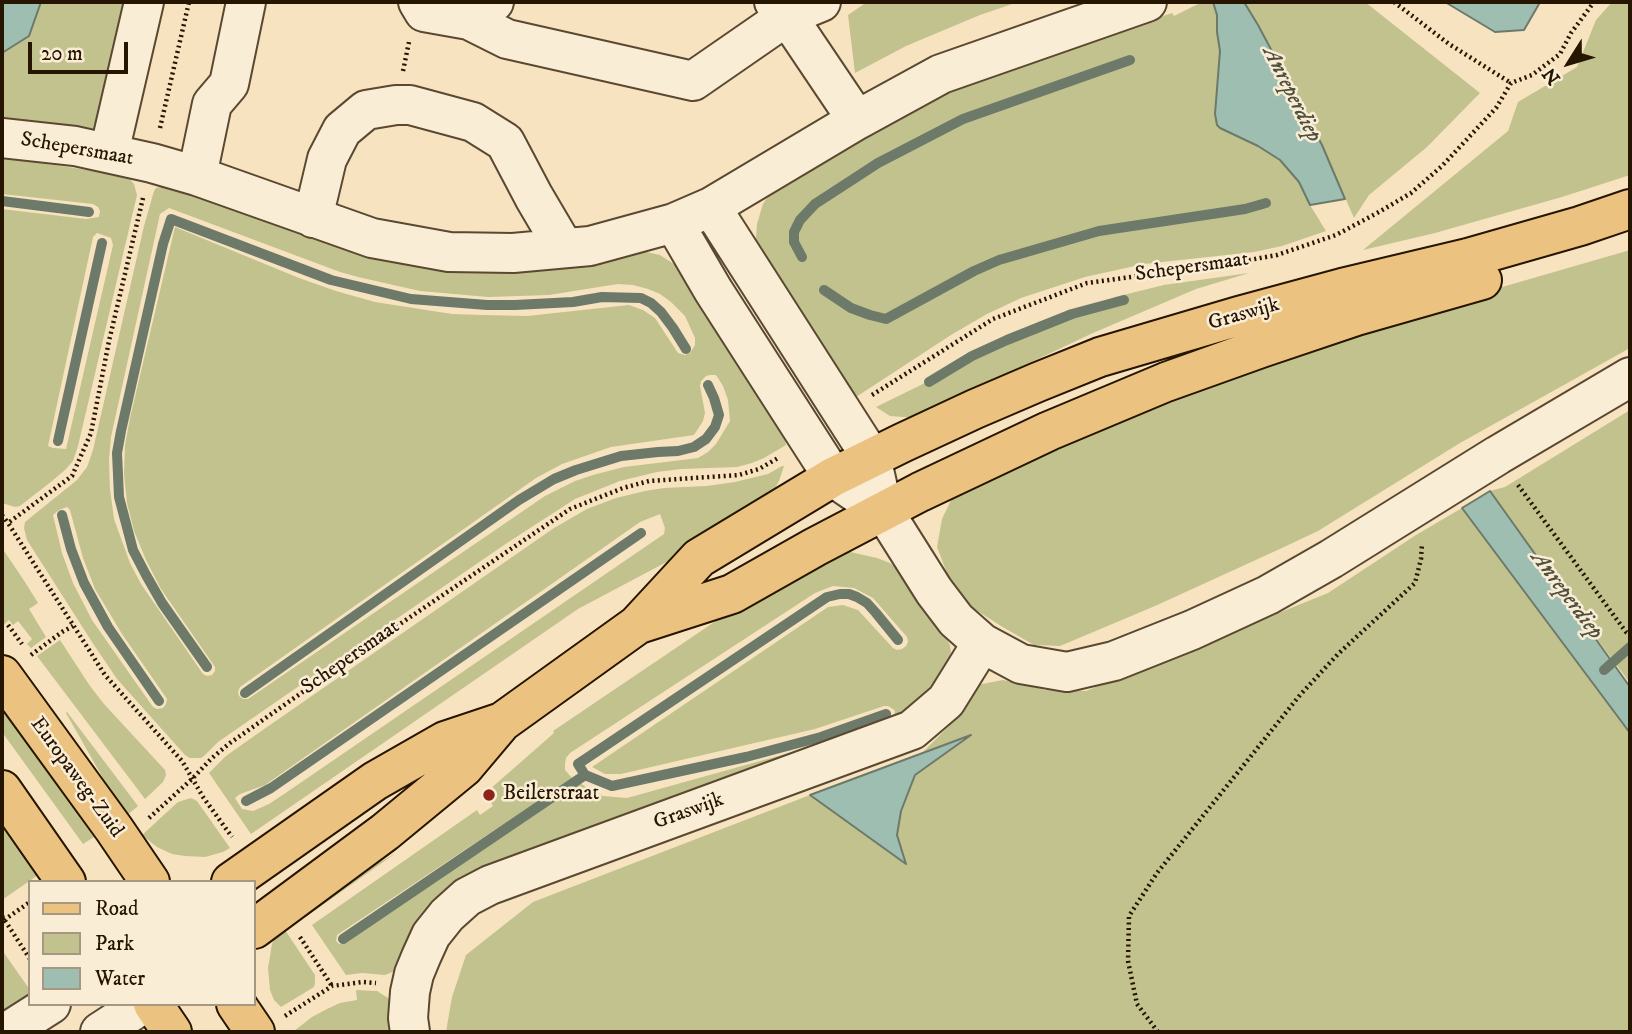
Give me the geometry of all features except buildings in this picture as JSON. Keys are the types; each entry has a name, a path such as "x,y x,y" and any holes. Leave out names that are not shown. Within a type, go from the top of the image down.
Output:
{"main road":[{"name":"Graswijk","path":"256,928 384,832 464,767 502,722 637,625 699,558 871,457 1025,387 1100,357 1342,288 1468,258 1630,209"},
{"name":"Graswijk","path":"637,625 732,594 883,510 1036,437 1166,382 1356,316 1630,236"},
{"name":"Europaweg-Zuid","path":"16,665 114,829 149,880"},
{"name":"Graswijk","path":"234,880 375,781 445,741 502,722"},
{"path":"2,790 65,880"},
{"path":"154,1006 172,1032"},
{"path":"239,1006 268,1026"}],"street":[{"path":"109,153 144,2"},
{"path":"197,176 212,104 209,80 224,2"},
{"path":"212,104 229,84 246,2"},
{"name":"Schepersmaat","path":"2,138 75,146 152,163 197,176 372,238 449,252 513,253 590,246 674,223 711,207 857,120 941,74 1145,2"},
{"path":"421,7 481,11 506,39 693,81 794,6 857,120"},
{"path":"313,218 327,159 342,130 366,110 410,104 473,122 505,142 564,248"},
{"path":"711,207 871,457 883,510 934,591 956,620 982,643 1021,664 1067,672 1114,661 1192,630 1268,595 1630,377"},
{"path":"674,223 713,290 833,477 883,510"},
{"name":"Graswijk","path":"410,1032 408,1018 414,974 431,935 447,915 467,897 490,885 912,730 946,701 982,643"},
{"path":"7,1032 48,1006"},
{"path":"100,1032 140,1006"}],"path":[{"path":"152,163 189,2"},
{"path":"1394,2 1449,44 1511,83 1532,75 1560,54 1571,33 1594,2"},
{"path":"396,105 413,21 421,7"},
{"name":"Schepersmaat","path":"844,414 993,318 1087,283 1278,255 1336,235 1411,193 1471,137 1496,108 1511,83"},
{"name":"Schepersmaat","path":"8,523 72,476 91,433 109,341 152,163"},
{"name":"Schepersmaat","path":"2,515 105,675 182,761 192,779 230,743 570,509 622,488 649,481 739,475 759,469 808,438"},
{"path":"1498,455 1630,635"},
{"path":"1158,1032 1138,1004 1128,961 1129,916 1157,873 1300,695 1338,653 1415,583 1421,559 1422,533 1413,509"},
{"path":"16,665 73,626"},
{"path":"28,903 3,918 28,956"},
{"path":"268,1026 332,986 363,982 384,983 410,992"}],"green space":[{"path":"41,2 126,2 99,129 2,119 2,53 29,36"},
{"path":"867,2 1018,2 906,46 855,73 848,15"},
{"path":"1202,2 1213,2 1217,15 1220,51 1215,114 1220,128 1269,152 1287,166 1326,231 1254,252 1144,264 1085,277 1021,298 951,335 856,397 852,395 760,253 756,238 757,224 763,204 769,195 786,181 949,91 1172,13 1174,16"},
{"path":"1244,2 1365,2 1480,93 1427,147 1369,195 1354,218 1322,145"},
{"path":"1612,2 1630,2 1630,175 1435,233 1363,250 1508,131 1518,102 1577,67 1596,20"},
{"path":"2,157 127,176 134,184 137,195 73,461 52,481 15,507 2,503 2,209 86,219 99,217 100,211 93,204 2,194","holes":["97,233 111,238 113,245 66,449 53,448 48,446 93,237"]},
{"path":"166,186 196,195 336,243 642,251 660,255 680,268 784,435 786,445 764,458 737,467 657,472 620,481 575,499 218,742 204,756 190,758 117,679 27,540 24,528 25,522 77,480 87,467 144,226 156,188","holes":["169,208 340,272 420,291 488,297 549,295 618,284 633,285 660,294 671,302 685,316 695,338 695,345 690,353 678,353 655,318 629,305 527,316 452,314 375,302 299,278 175,227 130,418 124,474 134,531 161,589 215,667 212,675 207,676 141,584 130,563 114,519 110,489 111,437 160,214","716,375 723,386 728,400 730,421 708,452 698,458 624,467 593,475 545,496 248,699 239,696 240,687 536,478 562,464 611,447 694,435 705,413 700,386 706,376","67,507 70,510 95,589 167,699 163,708 153,707 92,620 73,583 62,553 53,515"]},
{"path":"1630,250 1630,348 1460,443 1318,531 1155,606 1060,646 1034,645 1001,626 973,608 948,576 937,547 942,519 953,496 975,474 1333,336"},
{"path":"1249,273 1196,289 1093,333 917,418 890,416 876,407 1037,328 1115,297 1164,285"},
{"path":"1630,410 1630,683 1490,491 1505,487"},
{"path":"784,466 770,497 723,532 578,609 251,834 209,773 226,756 257,734 554,528 587,509 645,491 707,486 768,474","holes":["660,514 665,528 664,534 269,804 253,811 242,809 235,798 240,794 265,785 640,522"]},
{"path":"1462,508 1630,733 1630,1032 446,1032 452,997 466,955 533,902 810,795 905,863 897,835 901,811 915,775 968,736 923,752 963,712 977,685 1003,680 1045,690 1086,691 1328,593"},
{"path":"2,548 38,603 29,609 46,637 31,648 27,644 32,639 18,621 13,625 9,620 2,626"},
{"path":"846,551 877,558 890,563 898,570 945,636 950,645 952,663 919,712 506,865 400,969 385,975 346,975 312,925 477,810 480,815 493,806 490,801 494,797 489,790 554,733 553,731 741,604","holes":["833,586 854,588 873,598 907,637 906,646 897,650 893,648 858,610 843,605 828,607 592,767 605,774 621,774 815,729 884,706 895,711 894,717 832,741 627,798 603,796 580,783 344,944 336,941 337,935 572,778 565,770 566,758 570,753 815,593"]},
{"path":"60,640 104,704 165,770 163,782 145,799 37,656"},
{"path":"2,704 94,837 83,844 2,732"},
{"path":"66,713 138,806 125,817"},
{"path":"191,798 197,801 230,848 205,857 185,856 157,847 142,835 178,802"},
{"path":"2,819 38,875 2,900"},
{"path":"396,853 307,916 302,909 304,906"},
{"path":"281,924 315,975 315,983 314,987 281,1007 270,990 268,968 272,944"},
{"path":"2,950 28,987 28,1001 2,1019"},
{"path":"356,990 377,991 388,998 393,1004 397,1032 294,1031 327,1009 357,1000"}],"water":[{"path":"2,2 41,2 29,36 2,53"},
{"name":"Anreperdiep","path":"1213,2 1244,2 1322,145 1345,199 1310,205 1299,182 1280,160 1217,125 1215,114 1220,51 1217,15"},
{"path":"1445,2 1539,4 1524,30 1495,32"},
{"path":"1490,491 1630,687 1630,733 1462,508"},
{"path":"971,735 915,775 901,811 897,835 906,864 810,795"}],"waterway":[{"path":"802,257 794,242 794,232 800,220 815,204 878,163 963,119 1130,60"},
{"path":"2,201 89,212"},
{"path":"824,290 851,308 886,319 999,260 1099,231 1245,209 1266,203"},
{"path":"207,667 162,603 133,550 119,497 117,453 121,431 171,219 331,280 411,299 515,305 573,302 602,297 641,298 661,312 686,349"},
{"path":"58,441 102,243"},
{"path":"929,382 972,356 1007,340 1072,314 1124,300"},
{"path":"245,693 519,500 554,479 621,456 694,447 706,439 715,427 719,415 708,385"},
{"path":"62,515 84,583 108,627 159,701"},
{"path":"246,801 271,788 641,533"},
{"path":"886,714 821,737 746,757 612,786 585,775 578,764 827,597 849,594 867,603 898,640"},
{"path":"1604,670 1630,647"},
{"path":"343,939 585,775"}],"place":[{"name":"Beilerstraat","path":"489,795"}]}
